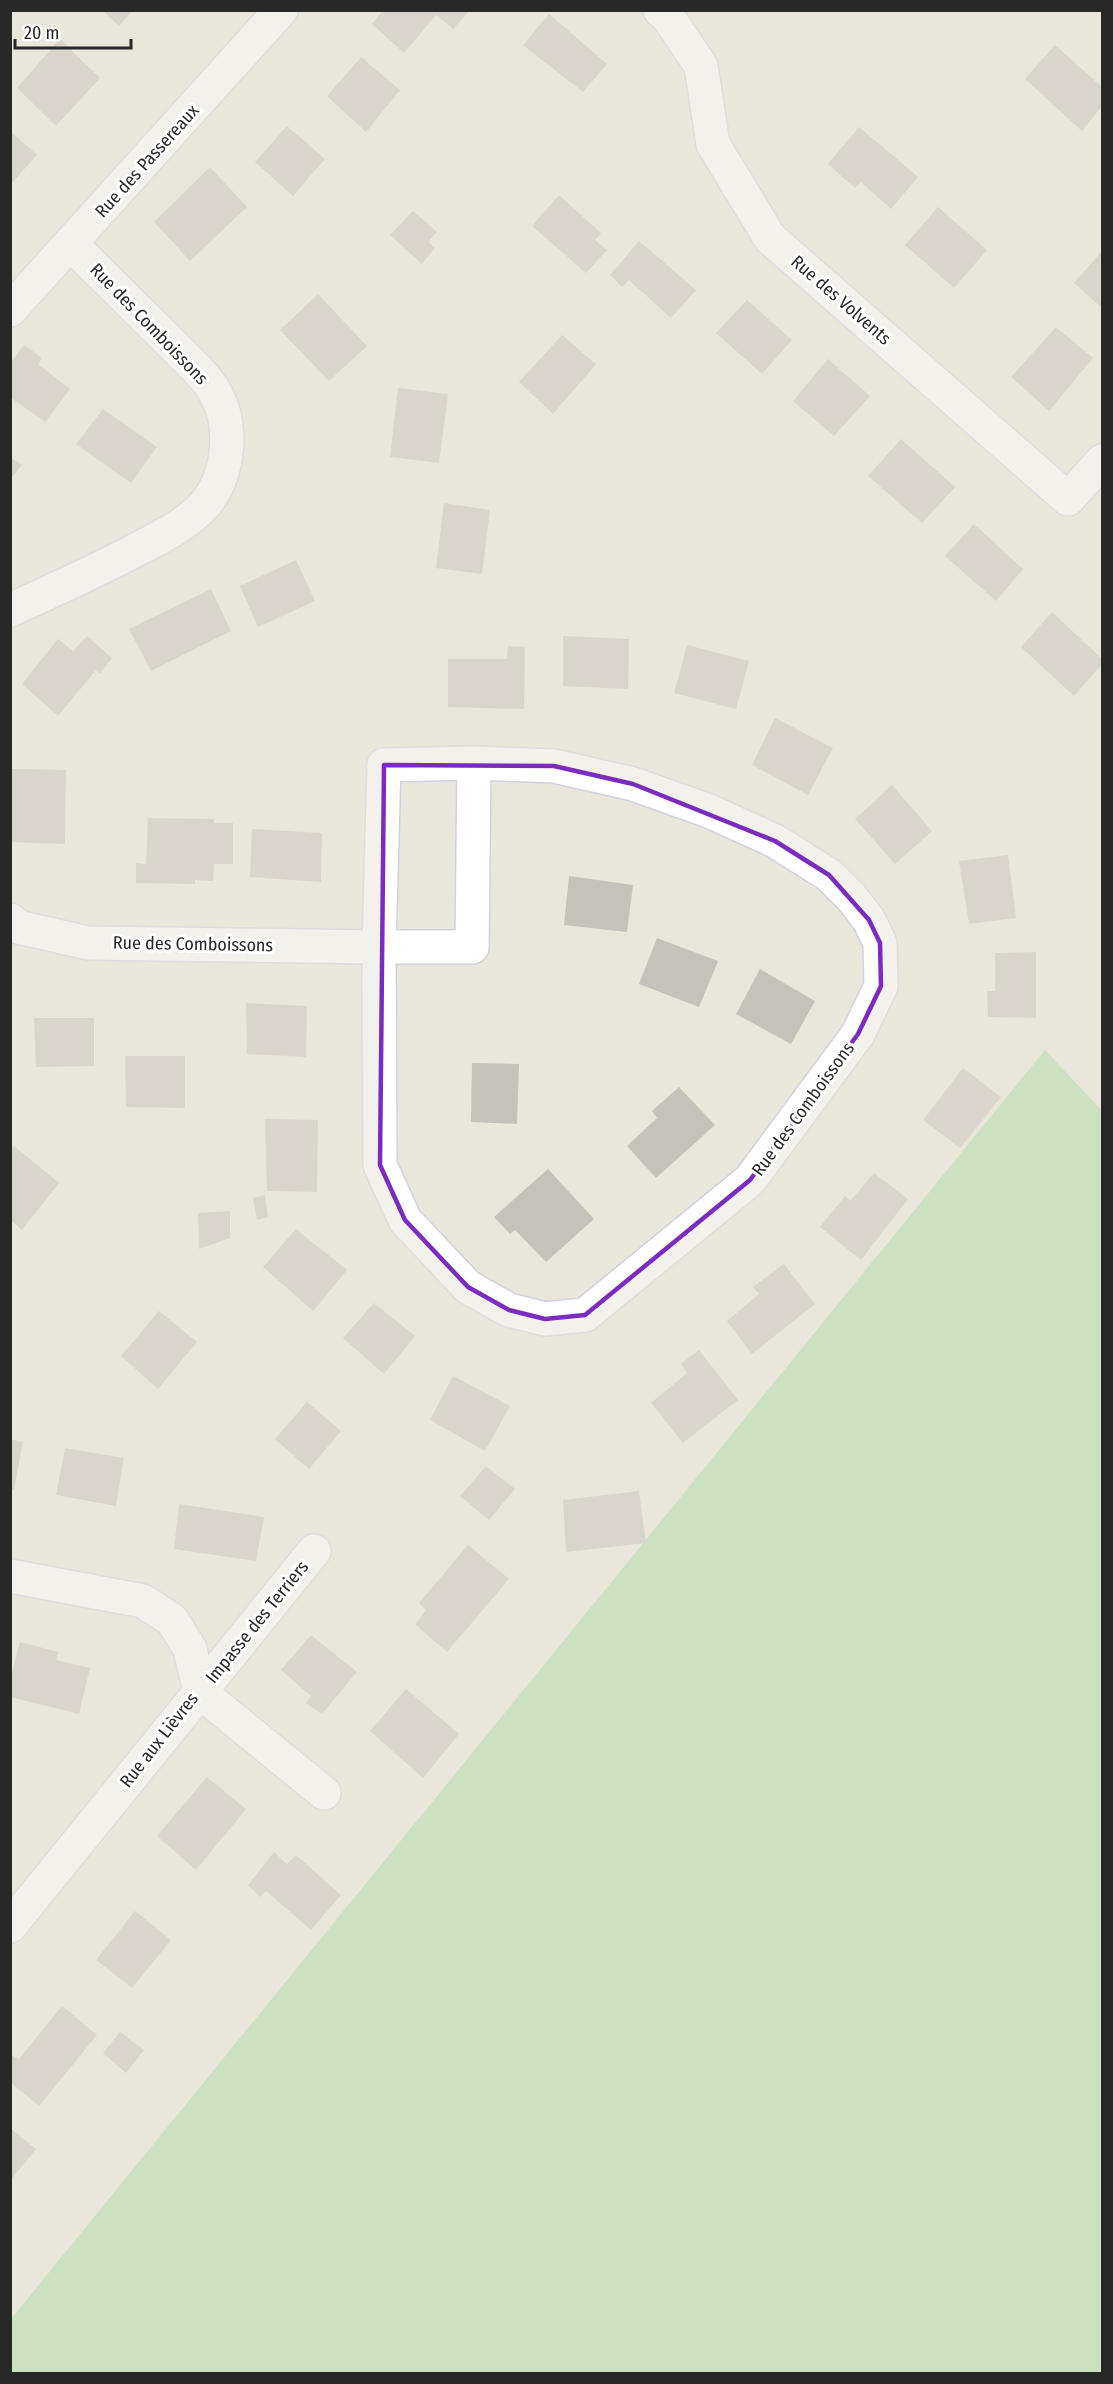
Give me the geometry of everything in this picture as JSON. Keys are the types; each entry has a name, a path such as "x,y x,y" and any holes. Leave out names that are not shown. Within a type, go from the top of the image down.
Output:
{"street":[{"name":"Rue des Passereaux","path":"10,309 281,10"},
{"name":"Rue des Volvents","path":"660,10 668,17 701,66 713,144 770,238 1068,499 1102,461"},
{"name":"Rue des Comboissons","path":"10,610 111,563 171,531 206,502 221,474 226,452 226,423 215,391 197,369 71,244"},
{"name":"Rue des Comboissons","path":"10,920 18,927 88,943 472,947 474,763"},
{"name":"Rue des Comboissons","path":"474,763 554,766 633,784 710,810 775,841 829,875 852,898 869,920 880,943 881,986 858,1034 750,1180 585,1315 545,1319 509,1310 468,1287 405,1220 380,1165 379,947 384,765 474,763"},
{"name":"Impasse des Terriers","path":"200,1692 314,1551"},
{"name":"Rue aux Lièvres","path":"10,1576 143,1601 172,1620 190,1649 200,1692 10,1926"},
{"path":"200,1692 324,1793"}],"highlighted area":[{"path":"384,765 554,766 633,784 775,841 829,875 869,920 880,943 881,986 858,1034 750,1180 585,1315 545,1319 509,1310 468,1287 405,1220 380,1165"}],"green space":[{"path":"1045,1050 1102,1111 1102,2373 11,2374 11,2319"}],"building":[{"path":"102,10 133,10 119,26"},
{"path":"383,10 470,10 453,29 436,15 404,53 372,24"},
{"path":"549,14 607,64 583,92 523,45"},
{"path":"60,39 100,78 56,126 17,88"},
{"path":"1055,45 1102,87 1102,106 1082,131 1025,79"},
{"path":"361,57 400,90 366,132 327,96"},
{"path":"287,126 325,159 293,196 255,162"},
{"path":"859,127 918,177 891,209 861,182 855,188 828,164"},
{"path":"10,131 37,155 10,185"},
{"path":"210,167 247,207 190,261 154,222"},
{"path":"559,195 601,233 595,240 607,250 586,273 532,226"},
{"path":"938,207 987,250 954,288 905,245"},
{"path":"413,211 437,232 428,242 435,248 422,264 390,235"},
{"path":"639,241 696,290 671,318 629,280 622,287 610,275"},
{"path":"1102,251 1102,308 1074,283"},
{"path":"318,294 367,346 329,381 280,330"},
{"path":"747,300 792,340 762,374 716,333"},
{"path":"1056,327 1093,358 1049,411 1011,377"},
{"path":"562,335 596,364 553,414 519,382"},
{"path":"24,345 42,358 38,364 70,389 45,422 10,397 10,364"},
{"path":"828,359 870,396 834,436 793,401"},
{"path":"398,388 448,394 439,463 390,457"},
{"path":"103,409 157,447 131,483 76,444"},
{"path":"901,439 955,487 922,523 868,476"},
{"path":"10,457 22,465 10,480"},
{"path":"444,503 490,510 482,574 436,568"},
{"path":"974,524 1023,569 996,601 945,556"},
{"path":"296,560 315,601 258,627 240,586"},
{"path":"211,589 231,631 151,671 129,629"},
{"path":"1052,612 1102,659 1102,664 1074,696 1021,647"},
{"path":"87,636 112,658 100,674 96,670 58,716 22,684 58,639 73,651"},
{"path":"563,636 629,639 628,689 563,686"},
{"path":"687,645 749,661 736,709 674,693"},
{"path":"508,646 525,647 524,709 448,707 448,659 507,659"},
{"path":"775,718 833,748 808,795 752,765"},
{"path":"12,769 66,770 65,844 11,842"},
{"path":"892,785 932,831 895,864 855,819"},
{"path":"148,818 214,819 214,823 233,823 233,864 214,864 213,881 195,880 195,884 136,883 136,863 146,864"},
{"path":"252,829 322,833 321,882 250,877"},
{"path":"1008,855 1016,918 969,924 959,861"},
{"path":"569,876 633,885 627,932 564,925"},
{"path":"657,938 718,961 699,1007 639,984"},
{"path":"1036,952 1036,1018 988,1017 987,991 995,991 995,953"},
{"path":"760,969 815,1001 791,1044 736,1014"},
{"path":"246,1003 307,1006 306,1057 247,1054"},
{"path":"34,1018 94,1018 94,1066 36,1067"},
{"path":"125,1056 185,1056 185,1108 126,1107"},
{"path":"472,1063 519,1064 517,1124 471,1122"},
{"path":"963,1068 1001,1097 960,1148 923,1120"},
{"path":"679,1087 715,1125 656,1178 627,1146 657,1118 652,1111"},
{"path":"265,1119 318,1120 317,1192 267,1191"},
{"path":"14,1146 59,1183 22,1230 10,1220 10,1151"},
{"path":"548,1169 594,1219 546,1262 515,1230 510,1234 494,1217"},
{"path":"874,1173 908,1199 861,1260 820,1227 845,1196 850,1201"},
{"path":"265,1195 268,1217 257,1220 253,1198"},
{"path":"230,1211 230,1238 199,1249 198,1213"},
{"path":"296,1229 347,1270 313,1311 263,1267"},
{"path":"784,1264 815,1304 752,1354 727,1321 759,1294 753,1287"},
{"path":"374,1303 415,1336 384,1374 343,1338"},
{"path":"159,1311 197,1342 158,1389 121,1356"},
{"path":"699,1350 738,1400 683,1443 651,1403 687,1373 681,1364"},
{"path":"453,1376 510,1406 485,1451 430,1420"},
{"path":"307,1402 341,1431 309,1469 275,1439"},
{"path":"10,1439 23,1442 14,1490 10,1489"},
{"path":"65,1448 124,1458 116,1506 56,1495"},
{"path":"486,1466 515,1489 489,1520 460,1496"},
{"path":"639,1491 646,1543 566,1552 563,1500"},
{"path":"179,1504 264,1517 256,1561 174,1549"},
{"path":"468,1545 509,1579 447,1652 415,1624 426,1610 419,1603"},
{"path":"311,1635 357,1672 322,1714 306,1703 311,1696 281,1670"},
{"path":"20,1642 58,1652 56,1660 90,1668 79,1714 10,1697 10,1681"},
{"path":"406,1689 459,1734 423,1778 370,1731"},
{"path":"207,1777 246,1809 196,1870 157,1836"},
{"path":"274,1852 287,1864 296,1855 341,1895 311,1930 266,1891 260,1897 248,1885"},
{"path":"135,1911 171,1940 132,1988 96,1960"},
{"path":"62,2006 97,2035 39,2106 10,2082 10,2054 19,2059"},
{"path":"120,2032 144,2050 126,2073 103,2053"},
{"path":"10,2128 36,2149 10,2181"}]}
